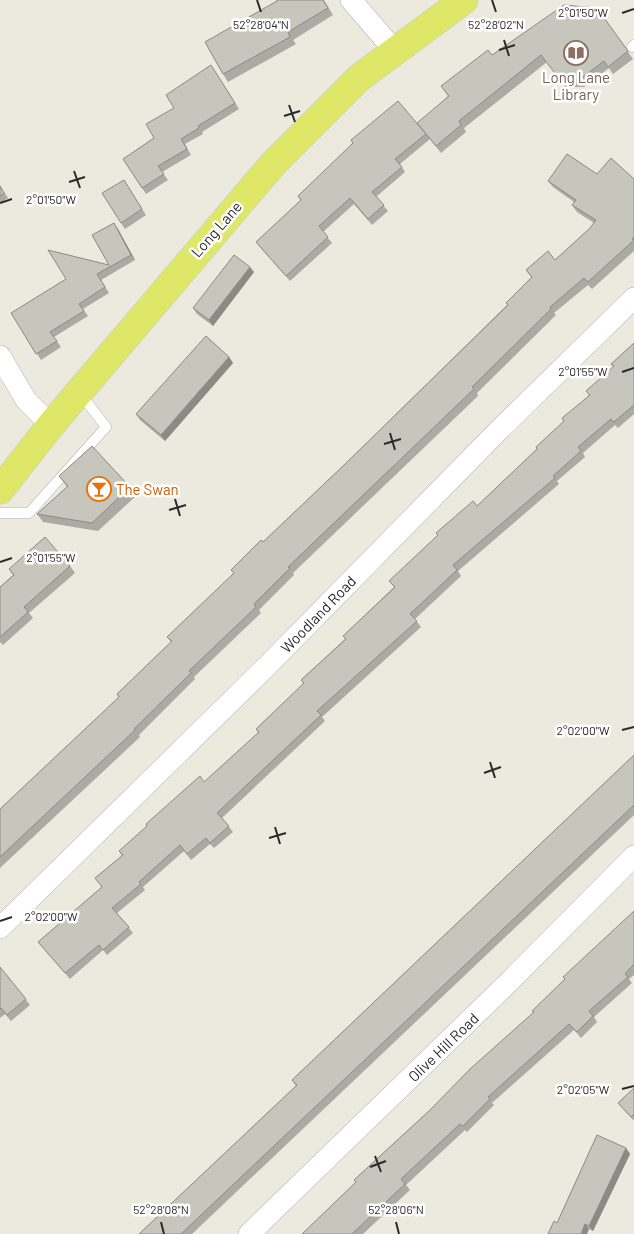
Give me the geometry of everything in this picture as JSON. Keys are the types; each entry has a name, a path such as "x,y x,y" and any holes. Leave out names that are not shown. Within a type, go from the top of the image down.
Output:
{"main road":[{"name":"Long Lane","path":"0,490 51,425 273,164 359,78 394,50 464,0"}],"street":[{"path":"351,0 394,50"},
{"name":"Woodland Road","path":"0,928 267,666 499,430 634,298"},
{"path":"0,356 26,400 51,425"},
{"name":"Olive Hill Road","path":"249,1234 510,981 634,856"}],"lane":[{"path":"0,514 29,512 106,427 80,392"}],"building":[{"path":"277,0 323,0 328,8 288,32 290,37 223,74 205,42"},
{"path":"564,5 597,8 628,51 608,67 604,61 579,80 560,80 541,55 459,121 461,125 436,146 417,123 449,96 441,86 488,50 492,55"},
{"path":"211,65 235,103 181,139 187,149 158,166 164,174 142,188 123,159 154,138 146,124 174,108 166,95"},
{"path":"398,101 426,134 395,159 402,167 372,192 384,205 368,219 350,198 319,226 328,237 286,276 256,242 301,200 298,196 353,143 351,140"},
{"path":"567,154 597,174 611,158 634,179 634,237 632,239 634,240 588,282 584,278 550,307 551,309 472,387 474,389 288,567 290,568 254,604 256,607 189,671 191,673 135,730 0,857 0,809 119,697 117,694 172,641 167,637 234,573 231,570 261,540 263,542 343,466 508,305 506,303 532,277 526,270 548,251 555,260 590,228 596,220 572,205 576,200 548,181"},
{"path":"124,180 142,209 121,223 102,193"},
{"path":"0,186 4,193 0,196"},
{"path":"114,223 131,255 97,274 105,287 79,304 84,311 50,332 57,341 36,354 11,313 66,279 48,250 109,265 92,235"},
{"path":"234,255 250,267 209,320 193,308"},
{"path":"206,336 229,357 161,435 136,414"},
{"path":"634,343 634,405 614,422 611,419 578,447 581,451 553,476 555,478 453,565 457,570 410,614 417,621 317,711 321,715 217,813 229,826 210,843 206,838 187,854 180,845 139,882 141,884 112,908 129,927 103,950 99,945 65,973 38,942 102,887 95,878 123,855 119,851 200,776 204,782 259,732 256,729 304,683 301,680 346,639 343,636 395,587 389,581 438,535 436,533 473,501 477,506 537,449 536,447 564,421 562,418 590,395 586,391 614,366 611,364"},
{"name":"The Swan","path":"92,446 130,487 92,523 37,514 68,486 59,476"},
{"path":"45,537 70,566 24,607 28,612 0,637 0,587 14,575 9,569"},
{"path":"634,755 634,805 181,1234 139,1234 297,1085 292,1080"},
{"path":"634,911 634,964 625,974 628,977 589,1011 593,1016 577,1032 569,1024 488,1097 490,1099 463,1126 460,1124 401,1179 405,1184 352,1234 302,1234 356,1182 354,1180 430,1110 470,1069 534,1012 532,1011 565,979 563,977"},
{"path":"0,967 26,999 7,1015 0,1009"},
{"path":"634,1088 634,1114 631,1117 618,1103"},
{"path":"597,1135 626,1148 589,1226 585,1224 581,1234 548,1234 554,1221 557,1223"}],"place":[{"name":"Long Lane Library","path":"576,53"},
{"name":"The Swan","path":"99,489"}]}
